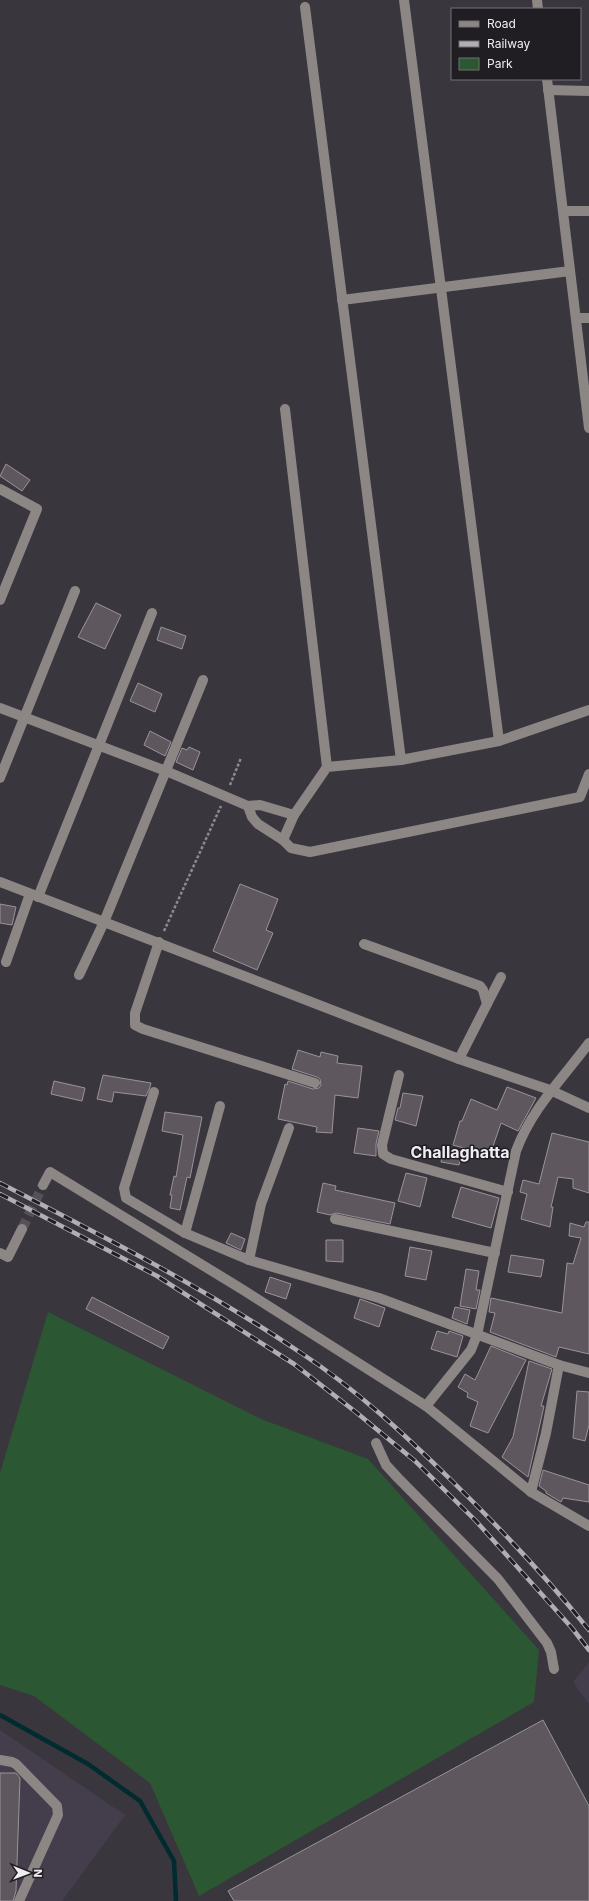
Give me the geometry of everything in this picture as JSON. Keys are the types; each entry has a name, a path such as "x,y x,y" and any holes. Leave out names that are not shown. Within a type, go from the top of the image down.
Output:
{"street":[{"path":"404,0 499,741"},
{"path":"305,7 401,760"},
{"path":"547,80 589,428"},
{"path":"548,90 589,91"},
{"path":"563,210 589,211"},
{"path":"342,300 570,271"},
{"path":"576,318 589,318"},
{"path":"283,840 294,815 327,767 285,410"},
{"path":"0,489 37,509 0,600"},
{"path":"0,778 75,591"},
{"path":"6,962 99,746 152,613"},
{"path":"79,975 104,922 203,680"},
{"path":"0,708 166,771 248,806 260,805 294,815"},
{"path":"327,767 401,760 499,741 589,710"},
{"path":"248,806 252,818 258,824 283,840 291,848 310,852 580,797 589,774"},
{"path":"0,882 159,942 459,1059 550,1090 589,1108"},
{"path":"159,942 135,1013 135,1025 143,1029 315,1083"},
{"path":"364,944 480,986 483,990 487,1004"},
{"path":"459,1059 502,977"},
{"path":"426,1406 470,1350 477,1335 516,1151 520,1139 526,1126 550,1090 589,1043"},
{"path":"399,1074 382,1145 383,1154 391,1159 508,1192"},
{"path":"154,1092 124,1188 126,1198 185,1233 249,1260 379,1298 559,1365 589,1373"},
{"path":"185,1233 220,1106"},
{"path":"249,1260 261,1204 289,1128"},
{"path":"43,1185 50,1172 240,1288 426,1406 531,1492 589,1526"},
{"path":"335,1219 495,1253"},
{"path":"0,1253 8,1256 22,1229"},
{"path":"531,1492 546,1433 559,1365"},
{"path":"376,1442 386,1465 498,1579 547,1643 551,1652 554,1669"},
{"path":"0,1760 16,1764 57,1806 58,1810 58,1815 19,1901"}],"path":[{"path":"159,942 225,797 241,758"}],"shaded area":[{"path":"589,1662 589,1704 573,1682"},
{"path":"0,1730 125,1815 62,1901 0,1901"}],"green space":[{"path":"48,1312 261,1419 368,1459 539,1650 534,1702 199,1896 150,1783 34,1696 0,1685 0,1473"}],"building":[{"path":"6,464 30,480 22,491 0,476"},
{"path":"96,603 121,615 105,649 78,637"},
{"path":"161,627 186,636 182,649 157,640"},
{"path":"138,683 162,694 155,712 130,701"},
{"path":"150,731 171,742 165,756 144,745"},
{"path":"189,747 200,752 193,770 176,762 182,748 187,750"},
{"path":"240,884 278,899 266,930 273,933 257,970 213,951"},
{"path":"0,904 16,907 12,925 0,923"},
{"path":"298,1050 320,1057 321,1052 338,1056 337,1063 362,1066 358,1098 335,1095 332,1133 316,1132 317,1127 278,1119 285,1084 287,1085 288,1081 313,1089 319,1088 321,1085 320,1079 317,1077 292,1069"},
{"path":"103,1075 151,1083 146,1096 114,1092 112,1102 97,1099"},
{"path":"54,1081 85,1088 82,1101 51,1094"},
{"path":"507,1087 536,1098 518,1131 501,1123 490,1155 453,1145 460,1121 462,1121 471,1099 497,1110"},
{"path":"403,1093 423,1096 416,1126 395,1120 398,1108 400,1108"},
{"path":"165,1112 202,1117 190,1178 187,1177 180,1210 170,1208 172,1195 170,1195 174,1176 176,1177 183,1135 162,1131"},
{"path":"358,1128 379,1131 376,1144 376,1156 354,1153"},
{"path":"552,1133 589,1142 589,1193 573,1188 573,1179 558,1177 551,1207 553,1207 550,1227 521,1219 527,1194 520,1192 523,1180 539,1184"},
{"path":"444,1148 462,1151 459,1165 441,1162"},
{"path":"406,1173 427,1178 420,1207 398,1201"},
{"path":"323,1183 336,1186 335,1190 395,1203 390,1224 336,1213 330,1215 317,1212"},
{"path":"461,1187 499,1198 491,1228 452,1217"},
{"path":"586,1222 589,1222 589,1354 559,1347 556,1357 490,1332 495,1313 489,1312 491,1298 562,1313 567,1263 573,1264 581,1238 569,1236 570,1223 584,1227"},
{"path":"231,1233 245,1239 241,1250 226,1243"},
{"path":"326,1240 343,1240 343,1262 326,1261"},
{"path":"410,1247 432,1251 426,1280 405,1276"},
{"path":"511,1255 544,1260 541,1277 508,1272"},
{"path":"466,1269 479,1271 476,1290 480,1290 476,1309 460,1306"},
{"path":"270,1277 291,1284 286,1299 265,1292"},
{"path":"92,1297 169,1337 163,1349 86,1309"},
{"path":"360,1299 385,1308 379,1327 354,1318"},
{"path":"455,1307 470,1310 467,1324 452,1318"},
{"path":"437,1331 448,1334 449,1331 463,1336 457,1357 431,1349"},
{"path":"491,1346 526,1360 488,1433 470,1426 478,1402 467,1397 468,1393 458,1387 465,1374 475,1380"},
{"path":"529,1361 552,1369 541,1406 544,1406 528,1477 502,1457 513,1437"},
{"path":"577,1391 589,1392 589,1425 585,1441 573,1438"},
{"path":"543,1470 589,1485 589,1502 563,1498 561,1502 546,1493 546,1491 539,1486"},
{"path":"543,1720 589,1806 589,1901 234,1901 228,1891"},
{"path":"0,1773 16,1773 20,1778 16,1891 13,1901 0,1901"}],"waterway":[{"path":"0,1715 88,1764 140,1801 174,1861 176,1901"}],"tunnel":[{"path":"22,1229 43,1185"}],"railway":[{"path":"0,1183 115,1243 228,1306 301,1353 361,1397 470,1499 540,1572 589,1630"},
{"path":"0,1194 157,1276 294,1364 415,1461 475,1520 572,1628 589,1650"}],"district":[{"name":"Challaghatta","path":"460,1152"}]}
